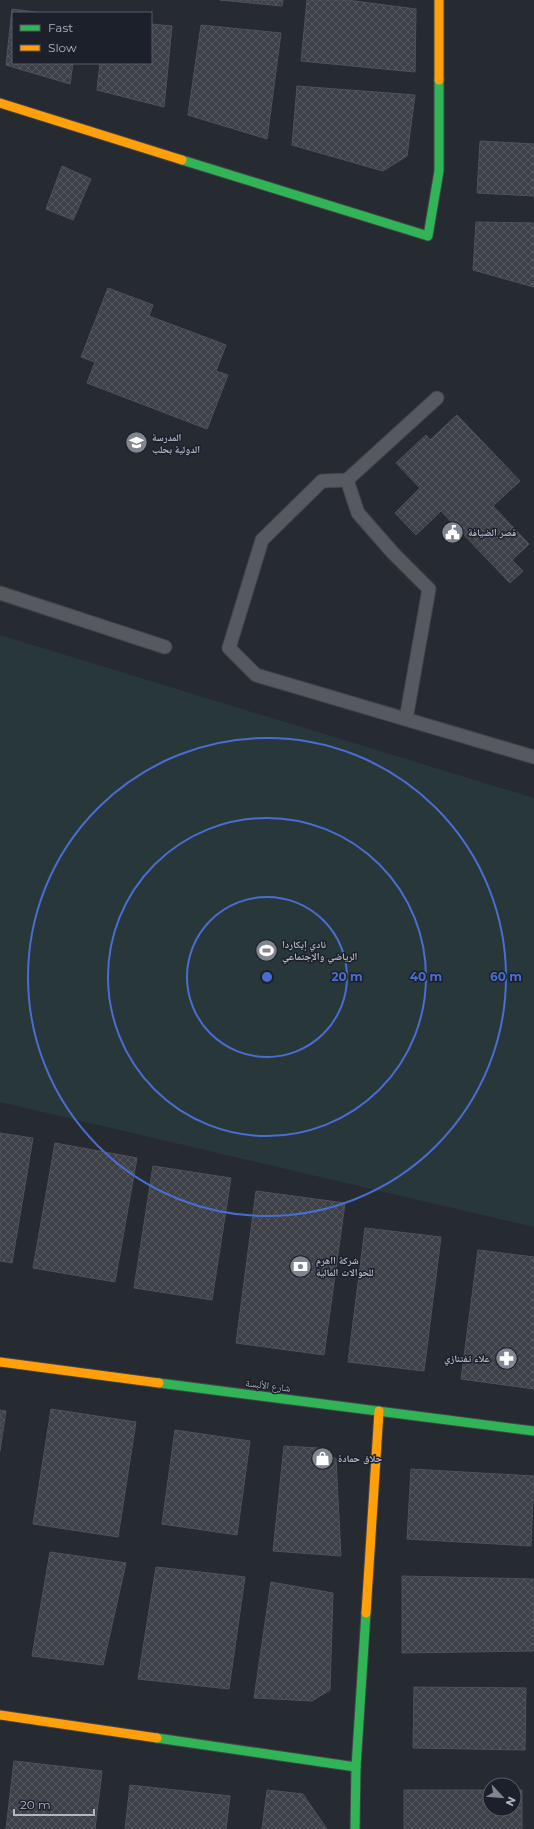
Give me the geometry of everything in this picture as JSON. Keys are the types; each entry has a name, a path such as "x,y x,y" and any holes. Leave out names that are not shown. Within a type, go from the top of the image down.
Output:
{"street":[{"path":"0,103 428,236 439,171 439,0"},
{"name":"شارع الألبسة","path":"0,1362 534,1431"},
{"path":"354,1829 356,1767 379,1411"},
{"path":"0,1715 356,1767"}],"lane":[{"path":"437,398 347,480 322,481 262,540 230,648 256,675 534,757"},
{"path":"347,480 358,513 393,553 429,589 406,719"},
{"path":"0,593 165,647"}],"shaded area":[{"name":"نادي إيكاردا الرياضي والإجتماعي","path":"0,635 534,798 534,1227 0,1102"}],"building":[{"path":"220,0 283,0 282,6"},
{"path":"307,0 347,0 416,9 415,72 301,61"},
{"path":"12,9 36,12 12,12 12,64 73,64 70,84 6,65"},
{"path":"152,24 172,26 164,107 97,90 100,64 152,64"},
{"path":"201,25 281,33 267,139 188,115"},
{"path":"297,86 415,95 407,156 383,171 292,145"},
{"path":"480,141 534,144 534,196 477,193"},
{"path":"62,166 91,179 73,220 46,209"},
{"path":"476,222 534,223 534,287 473,270"},
{"path":"108,288 153,305 149,316 226,345 216,371 228,375 207,429 87,383 95,362 81,357"},
{"name":"قصر الضيافة","path":"457,415 520,481 493,506 529,544 512,560 523,571 510,583 441,511 416,535 395,513 420,488 396,463 426,435 430,440"},
{"path":"0,1133 33,1138 12,1263 0,1261"},
{"path":"55,1143 137,1158 115,1282 33,1268"},
{"path":"153,1166 231,1178 212,1300 134,1288"},
{"path":"256,1191 345,1203 324,1355 236,1343"},
{"path":"365,1228 441,1237 424,1371 348,1362"},
{"path":"478,1250 534,1257 534,1389 461,1379"},
{"path":"51,1409 136,1422 118,1537 33,1524"},
{"path":"0,1410 6,1411 0,1451"},
{"path":"175,1430 250,1441 237,1535 162,1524"},
{"path":"284,1446 318,1448 336,1459 341,1556 273,1551"},
{"path":"411,1469 534,1476 531,1546 407,1539"},
{"path":"50,1552 126,1563 103,1665 32,1656"},
{"path":"156,1567 245,1577 229,1689 138,1679"},
{"path":"402,1576 533,1579 534,1651 402,1653"},
{"path":"271,1582 333,1593 330,1690 312,1701 254,1698"},
{"path":"414,1687 526,1688 525,1750 413,1748"},
{"path":"14,1761 102,1771 95,1829 6,1829"},
{"path":"130,1785 230,1796 226,1829 125,1829"},
{"path":"267,1790 303,1794 327,1829 262,1829"},
{"path":"404,1790 482,1790 482,1817 522,1817 522,1829 404,1829"}],"traffic: fast":[{"path":"182,160 428,236 439,171 439,80"},
{"path":"159,1383 534,1431"},
{"path":"355,1829 356,1767 366,1613"},
{"path":"157,1738 356,1767"}],"traffic: slow":[{"path":"439,0 439,80"},
{"path":"0,103 182,160"},
{"path":"0,1362 159,1383"},
{"path":"366,1613 379,1411"},
{"path":"0,1715 157,1738"}],"place":[{"name":"المدرسة الدولية بحلب","path":"136,443"},
{"name":"قصر الضيافة","path":"453,532"},
{"name":"نادي إيكاردا الرياضي والإجتماعي","path":"267,950"},
{"name":"شركة ااهرم للحوالات المالية","path":"300,1266"},
{"name":"علاء تفتنازي","path":"506,1358"},
{"name":"حلاق حمادة","path":"323,1458"}]}
